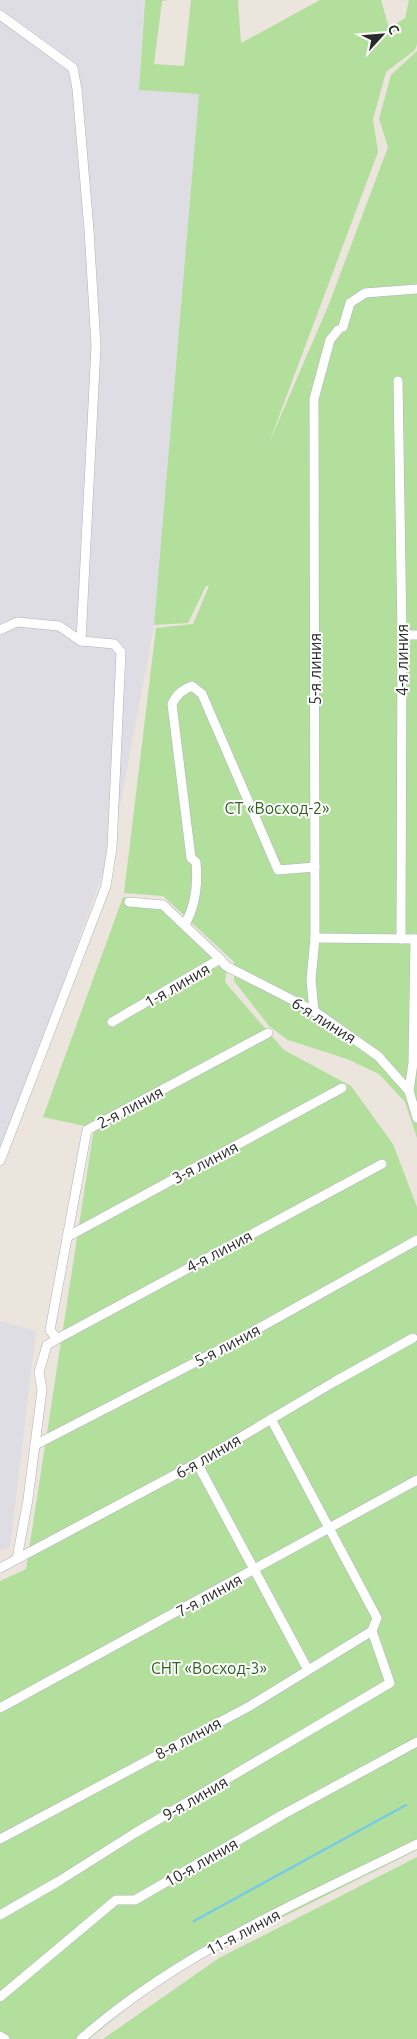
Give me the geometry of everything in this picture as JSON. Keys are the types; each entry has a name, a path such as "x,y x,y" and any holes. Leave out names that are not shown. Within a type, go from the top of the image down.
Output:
{"street":[{"path":"0,16 73,68 77,89 89,230 96,346 81,641"},
{"name":"5-я линия","path":"314,1011 311,980 315,938 314,399 330,340 340,329 350,303 365,293 417,290"},
{"name":"4-я линия","path":"398,381 402,635 401,939"},
{"path":"0,630 17,622 59,626 81,641 114,644 121,652 112,848 106,886 0,1161"},
{"path":"402,635 417,635"},
{"path":"185,924 192,912 195,899 196,862 191,858 172,704 176,695 184,689 192,686 202,694 278,870 315,867"},
{"name":"1-я линия","path":"112,1022 223,962 163,905 129,902"},
{"path":"315,938 416,939 413,1063 409,1091 417,1118"},
{"name":"6-я линия","path":"223,962 314,1011 378,1056 409,1091"},
{"name":"2-я линия","path":"67,1237 87,1130 268,1033"},
{"name":"3-я линия","path":"67,1237 342,1088"},
{"name":"4-я линия","path":"57,1339 382,1164"},
{"path":"17,1559 42,1390 39,1372 47,1345 57,1339 50,1330 67,1237"},
{"name":"5-я линия","path":"35,1446 227,1346 417,1240"},
{"name":"6-я линия","path":"0,1568 197,1463 413,1338"},
{"path":"271,1419 377,1618 372,1631"},
{"path":"197,1463 308,1670"},
{"name":"7-я линия","path":"0,1708 417,1480"},
{"name":"8-я линия","path":"0,1839 250,1706 372,1631"},
{"name":"9-я линия","path":"0,1915 59,1881 135,1832 390,1682 372,1631"},
{"name":"10-я линия","path":"0,1996 116,1900 135,1900 282,1815 417,1742"},
{"name":"11-я линия","path":"81,2039 99,2023 167,1974 244,1930 417,1844"},
{"path":"0,2036 5,2039"}],"shaded area":[{"path":"0,0 144,0 139,90 199,94 154,625 112,848 0,1156"},
{"path":"0,1321 36,1331 10,1547 0,1551"}],"green space":[{"name":"СТ «Восход-2»","path":"145,0 169,0 162,1 154,64 184,66 191,0 238,0 241,43 320,0 381,0 389,28 405,18 409,0 417,0 417,44 415,50 386,72 373,119 378,152 269,443 329,304 388,147 379,119 391,75 417,51 417,1138 405,1102 379,1074 347,1059 288,1040 269,1026 234,981 234,962 163,896 124,893 156,628 193,624 209,586 206,586 188,623 154,625 199,94 139,90"},
{"name":"СНТ «Восход-3»","path":"123,897 166,901 228,962 225,982 284,1050 351,1086 393,1144 417,1207 417,1850 169,1974 89,2039 0,2039 0,1581 26,1569 94,1128 43,1117"},
{"path":"417,1857 417,2039 103,2039 219,1958"}],"waterway":[{"path":"194,1921 406,1805"}]}
